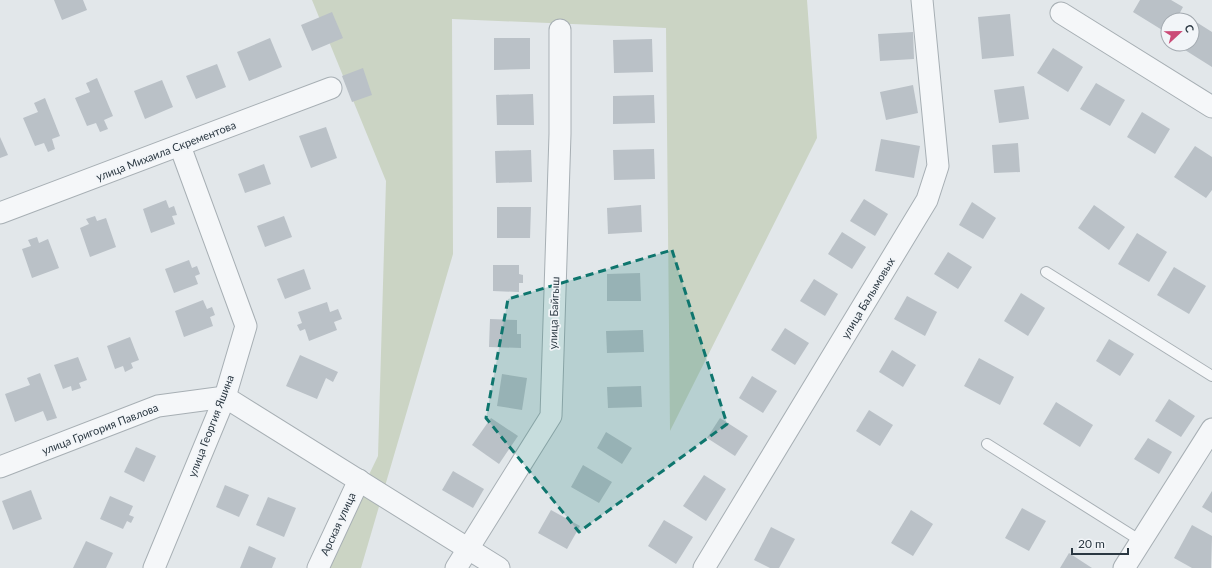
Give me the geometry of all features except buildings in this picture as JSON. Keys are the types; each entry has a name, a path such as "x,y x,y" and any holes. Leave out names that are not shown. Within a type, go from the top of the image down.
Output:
{"street":[{"name":"улица Балымовых","path":"704,568 927,200 938,166 922,0"},
{"path":"1062,13 1212,107"},
{"name":"улица Байгыш","path":"456,568 551,416 560,134 560,30"},
{"name":"улица Михаила Скрементова","path":"0,213 331,88"},
{"name":"улица Георгия Яшина","path":"154,568 225,397 246,326 180,146"},
{"path":"225,397 499,568"},
{"name":"улица Григория Павлова","path":"0,467 158,406 225,397"},
{"path":"1124,568 1212,429"},
{"name":"Арская улица","path":"318,568 359,480"}],"lane":[{"path":"1046,272 1212,376"},
{"path":"987,444 1141,541"}],"highlighted area":[{"path":"672,250 727,424 579,532 486,418 508,299"}],"green space":[{"path":"312,0 807,0 817,138 670,431 666,28 452,19 453,254 361,568 324,568 378,456 386,181"}]}
